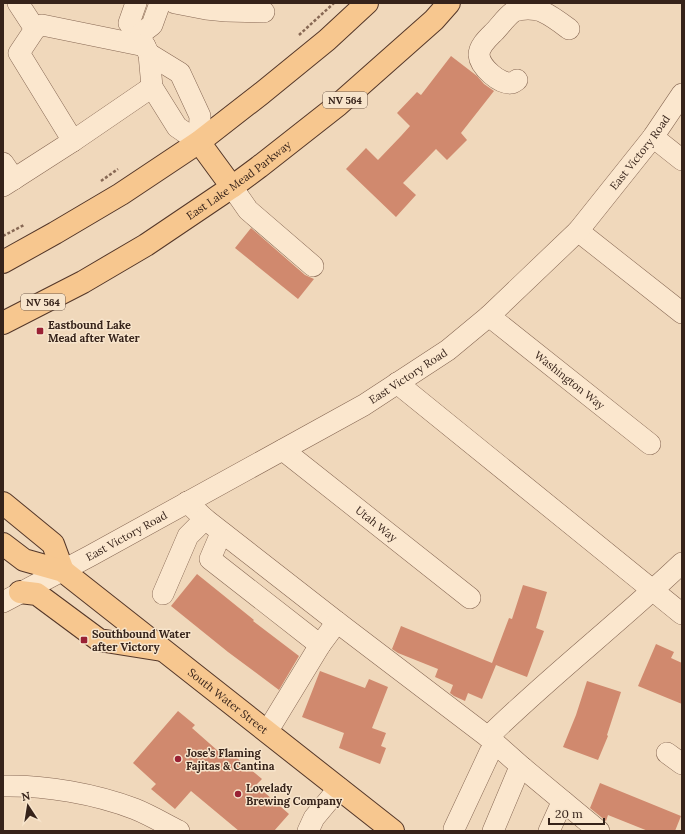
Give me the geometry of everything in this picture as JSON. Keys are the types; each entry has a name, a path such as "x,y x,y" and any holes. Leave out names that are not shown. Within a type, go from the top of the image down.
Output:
{"main road":[{"path":"3,262 121,194 200,142 327,40 367,3"},
{"name":"East Lake Mead Parkway","path":"3,323 83,282 146,245 232,187 338,105 434,20 449,3"},
{"path":"200,142 232,187"},
{"path":"3,503 54,544 63,571"},
{"name":"South Water Street","path":"3,544 24,560 63,571 393,831"},
{"path":"11,597 38,594 99,640 164,650"}],"street":[{"path":"18,3 38,27 144,45"},
{"path":"32,3 38,12 38,27 19,53 73,141"},
{"path":"136,3 129,22 144,45 180,73 200,116 200,142"},
{"path":"160,3 144,45 152,87 177,127 200,142"},
{"path":"175,3 226,12 264,12"},
{"path":"518,80 512,83 496,78 483,66 479,56 480,50 484,43 509,16 519,10 529,9 542,11 569,29"},
{"path":"7,176 73,141 152,87"},
{"name":"East Victory Road","path":"11,597 63,571 364,405 448,350 489,316 578,231 653,137 682,94"},
{"path":"653,137 682,160"},
{"path":"232,187 248,210 313,266"},
{"path":"578,231 682,313"},
{"name":"Washington Way","path":"489,316 650,444"},
{"path":"397,383 682,614"},
{"name":"Utah Way","path":"283,450 470,598"},
{"path":"187,502 205,519 336,622 492,741 598,831"},
{"path":"162,594 188,536 205,519"},
{"path":"224,534 219,538 210,559 320,645"},
{"path":"454,829 490,752 492,741 515,710 653,591 682,563"},
{"path":"267,732 320,645 336,622"},
{"path":"492,831 517,774 522,768"},
{"path":"3,786 56,789 101,799 135,809 179,831"},
{"path":"308,831 314,818 339,788"},
{"path":"549,831 559,809 564,802"}],"building":[{"path":"451,56 494,91 461,133 467,140 447,160 436,149 403,183 416,195 396,217 346,169 366,148 378,160 401,136 410,126 397,113 417,92 421,95"},
{"path":"251,228 305,275 314,279 298,299 235,248"},
{"path":"197,574 254,620 253,621 299,656 279,690 228,652 171,606"},
{"path":"523,585 547,592 536,628 544,631 527,677 496,665 482,699 468,693 465,701 454,696 450,693 453,685 435,677 438,669 398,653 392,649 401,626 492,663 509,618 512,619"},
{"path":"656,644 674,652 671,658 682,663 682,704 638,686"},
{"path":"320,671 365,688 369,679 388,687 372,728 386,733 381,746 386,748 380,764 339,748 344,733 302,717"},
{"path":"587,681 621,692 607,735 608,736 598,760 563,747 576,715"},
{"path":"178,711 195,725 192,728 226,758 231,753 262,779 256,785 289,814 274,831 239,831 191,791 175,809 151,789 156,784 133,763"},
{"path":"600,783 681,816 675,831 648,831 608,815 606,821 590,808"}],"place":[{"name":"Eastbound Lake Mead after Water","path":"40,331"},
{"name":"Southbound Water after Victory","path":"84,640"},
{"name":"Jose’s Flaming Fajitas & Cantina","path":"178,759"},
{"name":"Lovelady Brewing Company","path":"238,794"}]}
